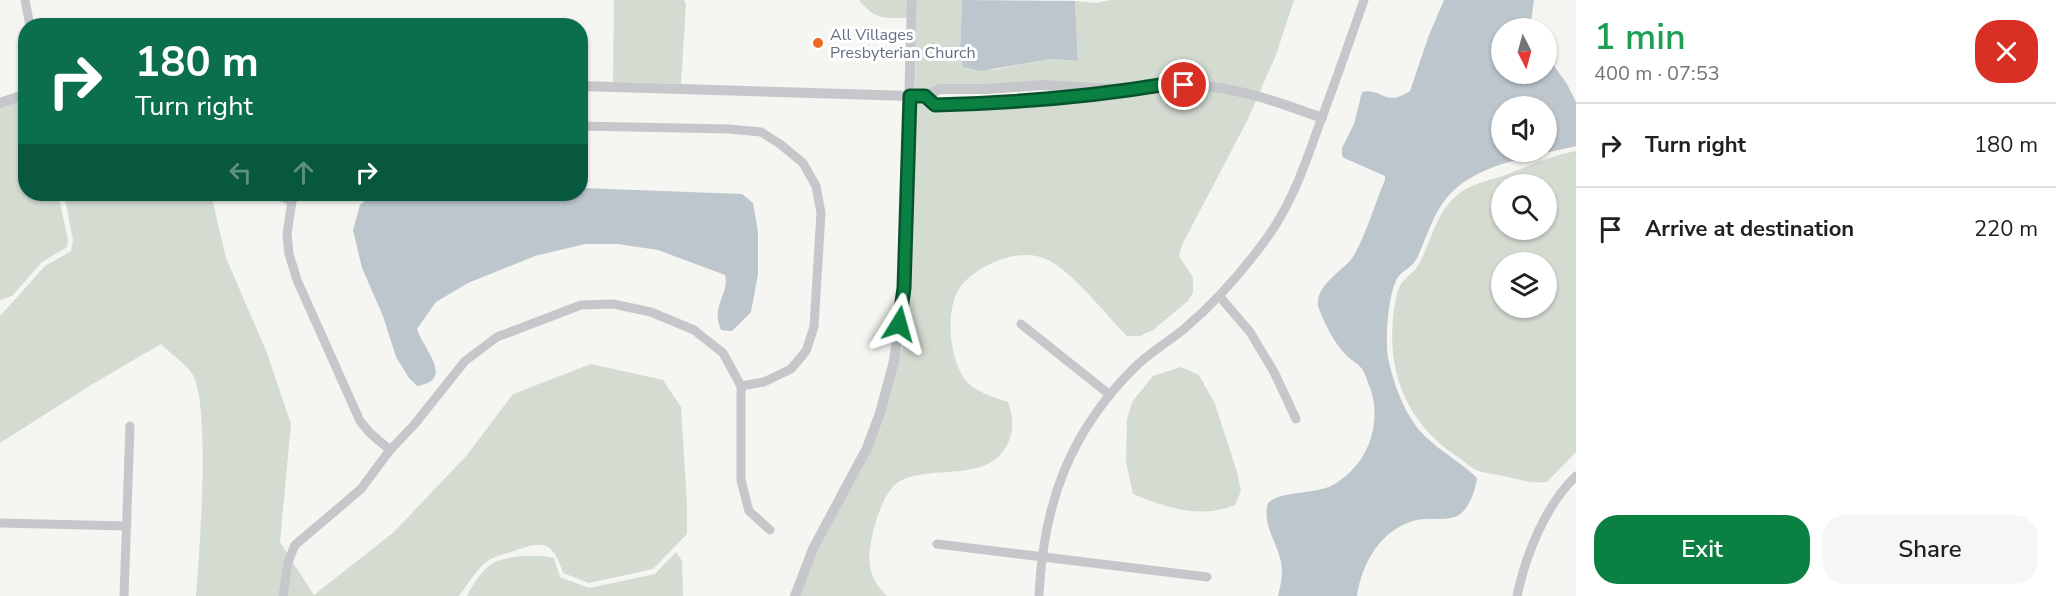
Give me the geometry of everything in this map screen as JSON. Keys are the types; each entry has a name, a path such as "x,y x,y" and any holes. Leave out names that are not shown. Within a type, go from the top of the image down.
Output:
{"street":[{"path":"25,0 28,18"},
{"path":"795,596 813,549 867,448 880,413 894,361 904,288 912,0"},
{"path":"1039,596 1041,558 1046,529 1058,486 1071,456 1087,427 1110,395 1136,366 1183,330 1220,297 1240,275 1271,232 1296,187 1364,0"},
{"path":"925,96 935,105 1030,102 1167,84 1218,87 1267,97 1322,118"},
{"path":"588,86 910,96 925,96 939,89 987,89 1042,85 1132,90"},
{"path":"1028,86 1030,102"},
{"path":"0,103 18,97"},
{"path":"588,126 729,129 760,132 803,162 816,186 821,213 814,327 806,351 791,369 764,382 741,386"},
{"path":"293,201 288,234 288,254 297,280 360,421 390,450"},
{"path":"1220,297 1250,332 1274,372 1296,419"},
{"path":"283,596 288,562 295,545 361,489 390,450 414,425 465,361 497,337 580,305 613,304 651,312 694,330 723,353 741,386 741,480 749,511 770,530"},
{"path":"1021,324 1110,395"},
{"path":"124,596 128,526 129,426"},
{"path":"1517,596 1521,577 1539,529 1563,489 1576,476"},
{"path":"0,523 128,526"},
{"path":"936,544 1207,577"}],"shaded area":[{"path":"614,0 684,0 686,4 681,84 613,82"},
{"path":"859,0 908,0 908,18 880,16 870,11"},
{"path":"917,0 962,0 960,50 992,70 1051,59 1078,61 1075,1 1096,3 1111,0 1294,0 1276,55 1247,121 1182,245 1179,256 1193,277 1193,293 1188,301 1153,330 1140,336 1127,336 1079,284 1048,260 1037,256 1013,256 989,264 978,271 961,286 956,296 952,307 951,334 956,361 967,382 981,392 1008,402 1012,429 1002,453 991,462 977,468 914,476 894,485 881,508 869,557 873,578 887,596 800,596 817,552 871,450 905,338 909,288 915,101 1049,98 1048,89 915,91"},
{"path":"962,0 1075,1 1078,61 1051,59 981,71 963,67 960,50"},
{"path":"1444,0 1534,0 1531,18 1491,18 1491,84 1557,84 1557,70 1576,102 1576,146 1557,150 1557,96 1491,96 1491,162 1508,162 1476,175 1446,198 1430,226 1417,258 1398,277 1392,293 1387,340 1388,358 1394,381 1403,404 1417,427 1433,443 1477,478 1466,508 1454,517 1417,520 1394,530 1376,548 1369,559 1357,596 1278,596 1282,568 1268,524 1268,503 1281,496 1325,488 1345,477 1363,456 1373,431 1374,404 1365,374 1337,343 1318,306 1318,299 1324,287 1349,262 1359,246 1385,180 1385,176 1344,158 1342,148 1354,124 1362,92 1374,92 1395,98 1410,91 1429,35"},
{"path":"18,102 18,201 60,201 68,240 67,247 42,262 12,296 0,300 0,108"},
{"path":"1576,151 1576,452 1547,482 1530,482 1476,470 1438,442 1422,425 1400,386 1392,342 1393,318 1399,288 1417,267 1439,218 1450,202 1468,188 1491,180 1491,240 1557,240 1557,174 1508,174 1538,162 1557,162 1557,156"},
{"path":"588,188 742,194 753,203 758,232 758,274 751,312 732,331 721,330 718,314 725,288 725,275 658,250 618,244 585,244 535,256 468,283 436,302 417,329 436,371 428,383 417,386 396,357 383,316 362,268 353,230 360,205 365,201 588,201"},
{"path":"65,201 213,201 226,258 267,353 291,424 280,542 314,595 394,532 467,455 513,394 591,364 663,380 681,407 687,534 653,569 589,583 563,573 555,554 550,549 538,545 497,556 488,561 474,574 459,596 196,596 203,444 201,413 197,388 191,372 161,344 0,443 0,316 45,266 71,251 73,240"},
{"path":"1181,367 1199,375 1215,404 1241,491 1235,505 1209,511 1184,510 1158,504 1133,494 1126,462 1127,419 1132,402 1153,376"},
{"path":"676,552 682,561 683,596 467,596 476,580 486,569 495,562 511,558 539,556 554,558 560,577 589,588 655,574"}],"place":[{"name":"All Villages Presbyterian Church","path":"818,43"}],"route":[{"path":"899,324 904,288 910,96 925,96 935,105 981,104 1044,101 1167,84 1184,85"}]}
